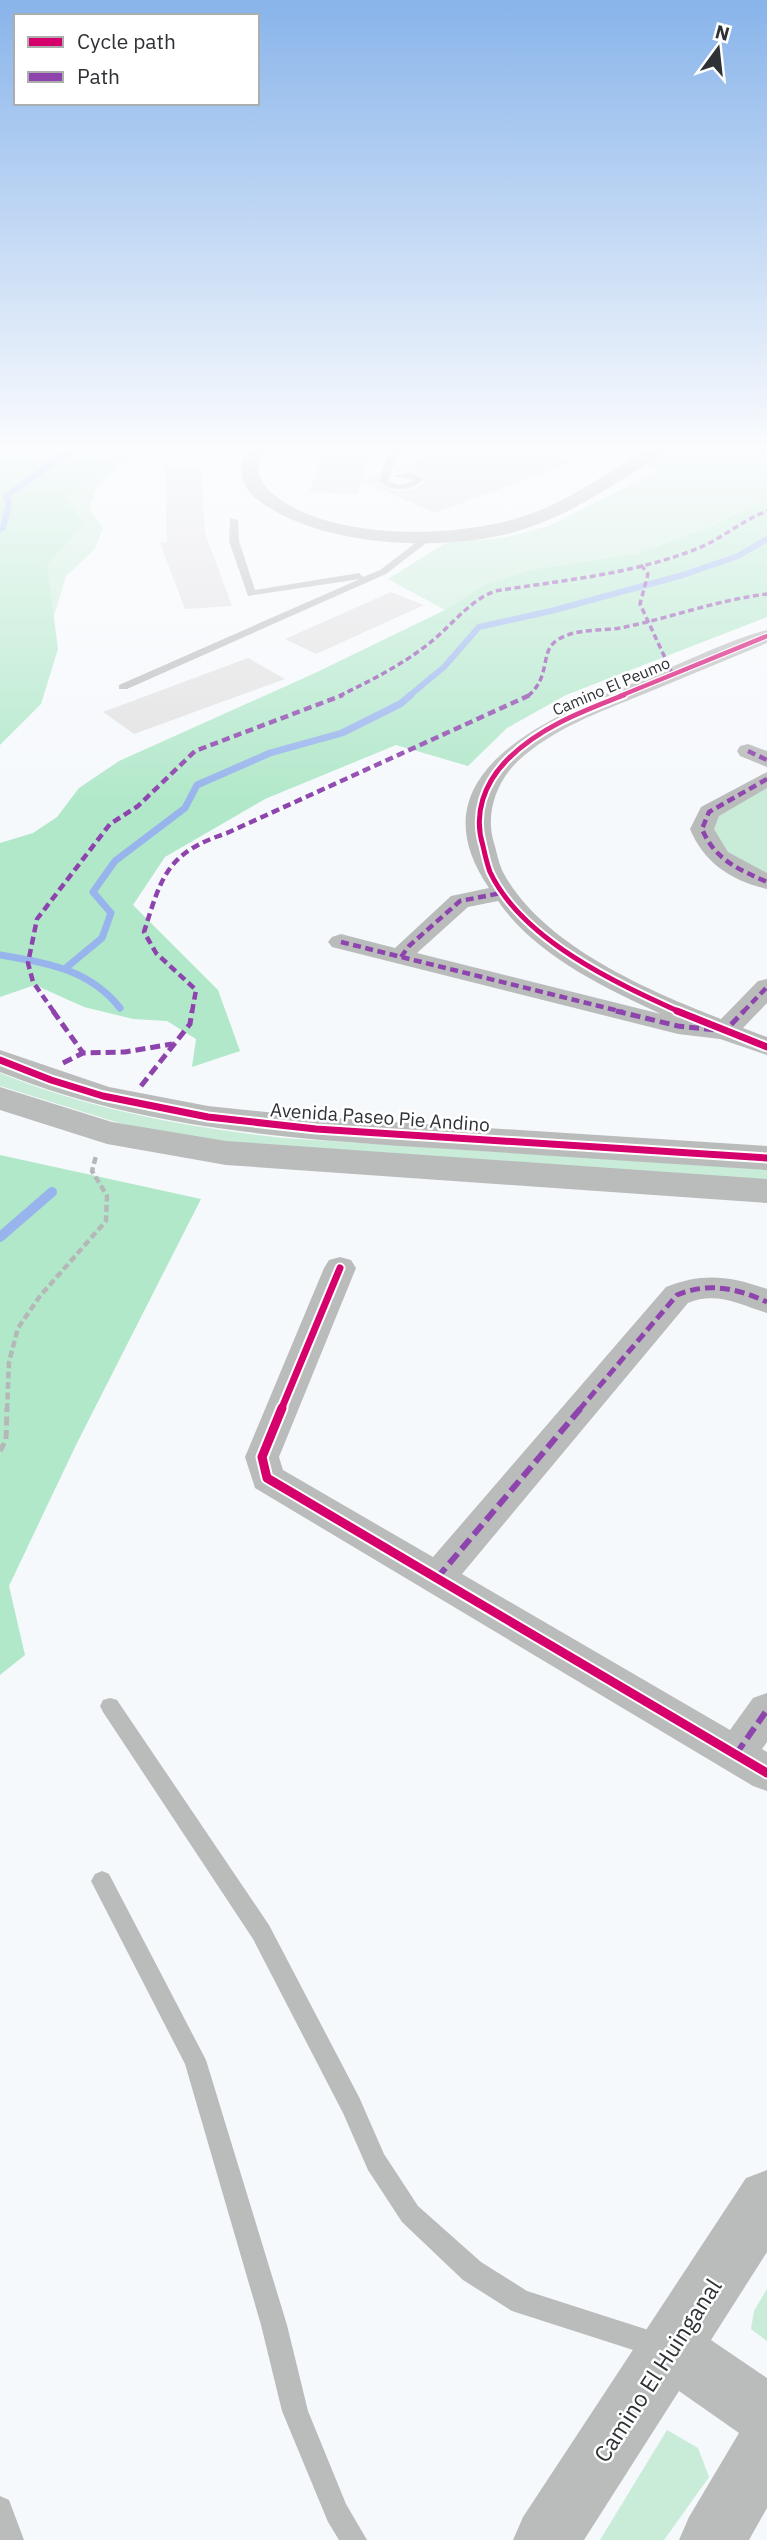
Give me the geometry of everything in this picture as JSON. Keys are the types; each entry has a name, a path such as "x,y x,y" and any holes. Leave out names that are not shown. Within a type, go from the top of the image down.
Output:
{"street":[{"name":"Camino El Peumo","path":"767,636 567,719 534,738 497,770 484,794 478,827 484,861 501,893 526,920 564,950 644,993 767,1047"},
{"path":"767,779 709,812 702,829 711,851 722,861 767,882"},
{"path":"401,957 409,946 460,901 501,893"},
{"name":"Camino El Peumo","path":"341,942 678,1026 726,1031"},
{"path":"726,1031 767,987"},
{"name":"Avenida Paseo Pie Andino","path":"0,1060 91,1094 168,1112 216,1119 299,1128 767,1158"},
{"path":"0,1098 107,1133 182,1147 284,1159 767,1191"},
{"path":"340,1268 262,1457 268,1478 752,1763 767,1710"},
{"path":"437,1578 677,1295 695,1286 729,1288 767,1302"},
{"name":"Camino El Huinganal","path":"545,2540 767,2199"},
{"path":"671,2349 767,2415"},
{"path":"712,2540 767,2447"}],"lane":[{"path":"241,563 251,594 383,572"},
{"path":"123,687 383,572 395,563"},
{"path":"110,1706 261,1932 351,2105 376,2162 410,2214 472,2271 521,2302 671,2349"},
{"path":"102,1881 195,2060 274,2325 295,2411 337,2513 354,2540"},
{"path":"0,2509 11,2540"}],"path":[{"path":"0,1451 6,1440 9,1362 18,1328 40,1296 106,1221 107,1196 92,1171 94,1160 107,1133"}],"green space":[{"path":"0,563 80,563 66,576 54,616 46,687 0,742"},
{"path":"0,563 49,563 47,565 58,649 41,704 0,745"},
{"path":"414,563 577,563 528,570 483,585 445,610 388,579"},
{"path":"577,563 767,563 767,617 566,695 507,728 468,766 396,745 265,799 165,857 133,905 218,990 240,1051 192,1067 196,1039 167,1021 133,1019 84,1007 35,985 0,997 0,843 33,833 57,817 79,788 119,761 315,673 445,610 483,585 528,570"},
{"path":"767,786 767,874 733,858 712,835 714,825 724,810"},
{"path":"0,1073 104,1107 247,1134 767,1169 767,1180 229,1144 119,1123 0,1086"},
{"path":"0,1155 201,1199 76,1445 9,1586 25,1655 0,1675"},
{"path":"767,2289 767,2341 751,2329 754,2311"},
{"path":"667,2430 698,2448 709,2477 664,2540 600,2540"}],"building":[{"path":"167,563 216,563 232,606 185,609"},
{"path":"391,592 424,605 316,654 285,639"},
{"path":"248,658 285,679 134,734 103,712"}],"waterway":[{"path":"409,696 444,667 479,627 551,611 719,563"},
{"path":"67,967 102,938 111,913 93,892 115,861 185,808 197,785 270,753 342,733 400,704 411,695"},
{"path":"0,955 50,965 81,976 95,984 120,1008"},
{"path":"0,1237 52,1192"}],"marked path":[{"path":"83,1053 33,982 28,963 37,919 110,824 138,806 195,751 332,700 386,673 432,641 479,597 495,591 653,563"},
{"path":"641,565 648,574 640,604 673,675"},
{"path":"141,1086 190,1024 196,990 156,953 144,932 160,884 181,854 200,842 227,833 529,696 542,681 548,649 557,639 579,632 609,630 653,621 729,599 767,594"},
{"path":"748,751 767,760"},
{"path":"767,779 709,812 702,829 712,850 719,857 767,882"},
{"path":"401,957 409,946 460,901 501,893"},
{"path":"341,942 678,1026 725,1031 767,987"},
{"path":"63,1063 83,1053 125,1052 172,1044"},
{"path":"437,1578 677,1295 688,1290 711,1287 745,1293 767,1302"},
{"path":"736,1754 767,1710"}],"cycle path":[{"path":"767,636 591,708 540,734 510,757 496,773 482,801 479,822 479,833 491,872 516,908 551,940 593,968 639,993 685,1015 767,1047"},
{"path":"0,1060 103,1096 155,1108 262,1124 767,1158"},
{"path":"340,1268 262,1457 267,1478 767,1773"}]}
